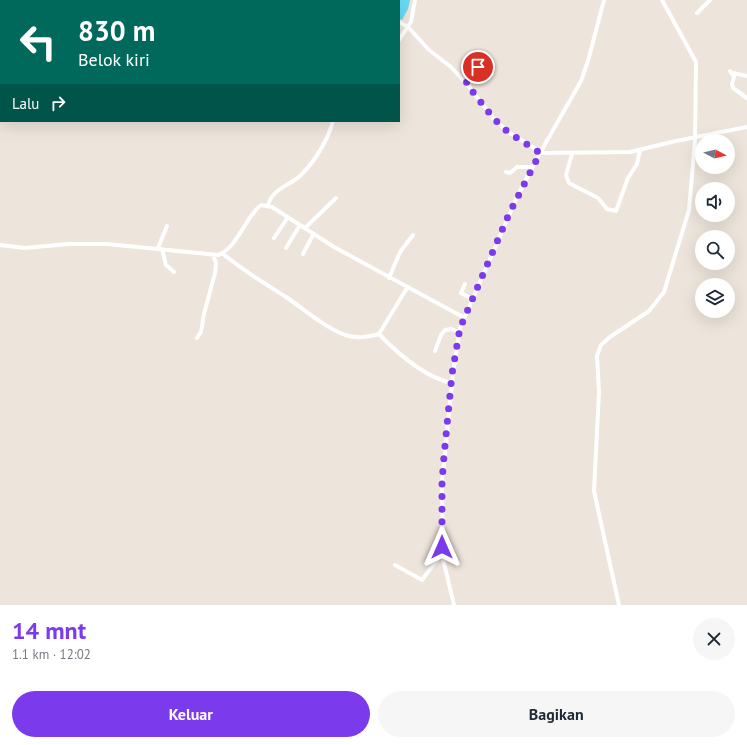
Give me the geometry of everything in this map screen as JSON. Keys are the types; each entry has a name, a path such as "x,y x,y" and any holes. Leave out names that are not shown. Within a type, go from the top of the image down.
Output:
{"street":[{"path":"400,39 408,27 414,12 415,0"},
{"path":"454,605 442,553 442,482 451,383 463,317 472,300 509,214 532,167 577,90 586,71 604,0"},
{"path":"662,0 696,62 695,134"},
{"path":"697,13 710,0"},
{"path":"400,23 408,27 429,50 451,67 466,83 494,119 508,132 540,153 619,153 640,150 695,137 689,210 666,286 649,311 610,337 601,345 598,356 600,392 594,491 619,605"},
{"path":"466,83 478,67"},
{"path":"747,76 732,72 733,88 747,98"},
{"path":"268,206 274,193 291,184 305,170 328,135 333,122"},
{"path":"711,134 747,127"},
{"path":"572,154 566,175 569,183 598,198 607,208 616,211 628,178 637,164 640,150"},
{"path":"506,172 512,172 520,167 532,167"},
{"path":"305,228 336,198"},
{"path":"0,245 19,248 68,244 107,244 160,248 213,255 222,253 228,248 258,207 261,205 268,206 388,278 463,317"},
{"path":"274,238 288,217"},
{"path":"286,248 300,225"},
{"path":"167,226 160,248 166,265 174,272"},
{"path":"303,254 313,234"},
{"path":"388,278 400,252 413,235"},
{"path":"222,253 254,278 337,331 346,335 361,338 378,334 407,288"},
{"path":"197,338 201,332 204,314 215,273 216,263 213,255"},
{"path":"465,284 462,293 472,300"},
{"path":"435,351 441,335 445,330 451,329 460,332"},
{"path":"378,334 416,366 435,378 451,383"},
{"path":"395,565 422,580 442,553"}],"water":[{"path":"400,0 410,0 408,9 402,20 400,19"}],"route":[{"path":"442,547 442,482 444,456 452,374 460,328 463,317 494,251 509,214 540,153 516,139 508,132 494,119 475,96 466,83 478,67"}]}
